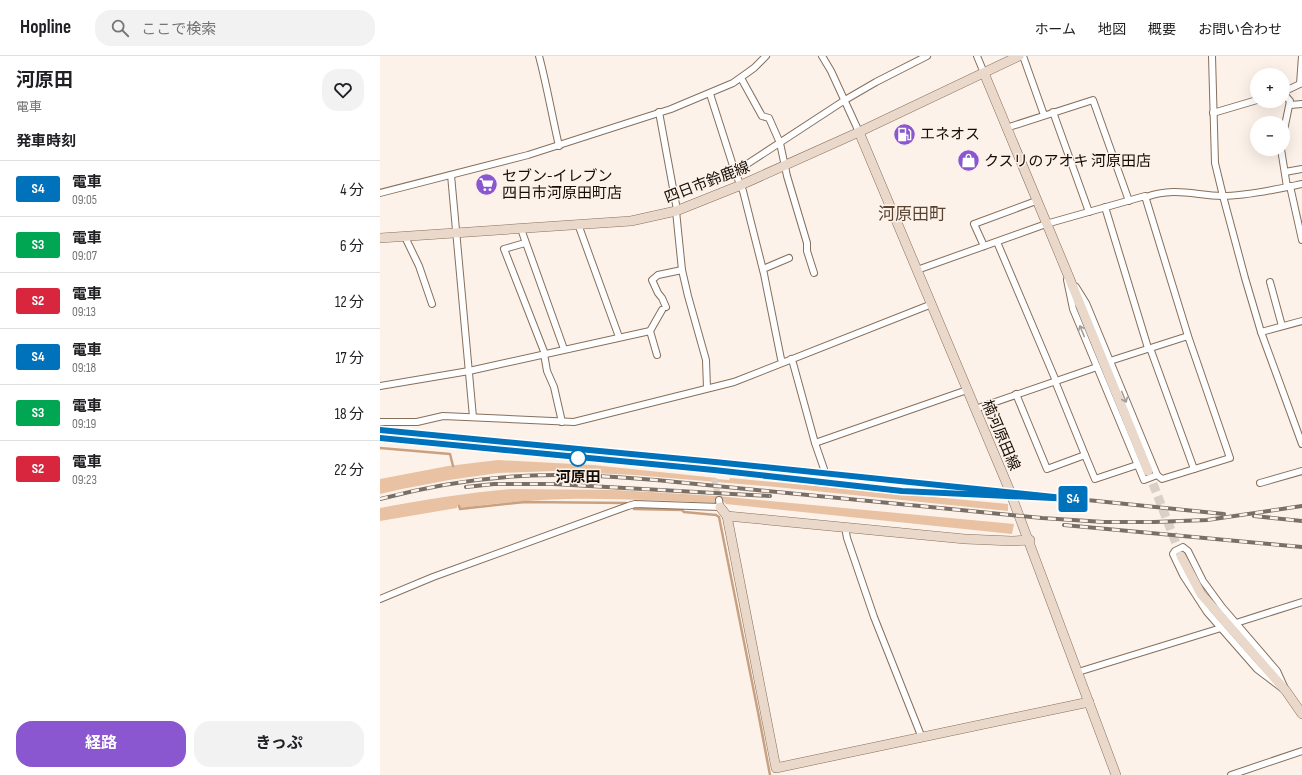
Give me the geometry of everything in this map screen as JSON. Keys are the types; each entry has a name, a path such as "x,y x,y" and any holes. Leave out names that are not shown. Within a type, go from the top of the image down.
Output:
{"street":[{"path":"540,56 552,117 560,146"},
{"path":"380,193 560,146 710,94 741,78 766,56"},
{"path":"822,56 831,71 859,132"},
{"path":"735,172 845,100 876,82 927,56"},
{"path":"977,56 1148,471"},
{"name":"四日市鈴鹿線","path":"380,238 631,221 676,211 741,185 859,132 1019,56"},
{"path":"1022,56 1044,115"},
{"path":"1212,56 1215,163 1244,278 1261,332 1302,444"},
{"path":"1290,89 1300,84 1302,56"},
{"path":"741,78 762,116 769,118 780,143 814,273"},
{"path":"710,94 735,172 741,185 763,269 781,359 783,362"},
{"path":"1006,128 1093,100 1129,201"},
{"path":"1213,113 1250,102"},
{"path":"1290,105 1302,104"},
{"path":"659,112 676,211 682,270 706,360 707,388"},
{"path":"1053,112 1089,212"},
{"name":"楠河原田線","path":"859,132 1030,540 1116,775"},
{"path":"1282,156 1285,172 1301,226 1302,240"},
{"path":"1285,172 1302,169"},
{"path":"451,175 473,417"},
{"path":"917,270 1046,224 1155,194 1183,191 1223,196 1302,184"},
{"path":"1066,270 1086,302 1156,475 1162,479 1230,458 1188,336 1146,197"},
{"path":"984,246 974,224 1036,201"},
{"path":"1105,208 1149,348 1194,469"},
{"path":"578,224 619,337"},
{"path":"521,229 564,349"},
{"path":"405,237 419,266 432,304"},
{"path":"525,242 504,249 544,354 547,371 554,387 562,422"},
{"path":"997,242 1056,381 1095,479 1137,465"},
{"path":"763,269 789,258"},
{"path":"380,386 469,371 650,331 664,309 662,298 652,280 658,275 682,270"},
{"path":"1066,270 1068,290 1073,310 1137,465 1144,480 1156,475"},
{"path":"1270,282 1282,326"},
{"path":"380,422 418,422 443,416 574,422 734,382 932,304"},
{"path":"1261,332 1302,320"},
{"path":"650,331 657,355"},
{"path":"1110,361 1188,336"},
{"path":"791,359 824,469"},
{"path":"976,409 1097,367"},
{"path":"815,443 967,390"},
{"path":"1016,394 1047,469 1085,455"},
{"path":"1260,483 1302,471"},
{"path":"380,599 433,577 635,504 719,504 727,516 777,772 922,738 1089,702"},
{"path":"727,516 965,539 1012,542 1030,540"},
{"path":"845,527 847,538 874,617 922,738"},
{"path":"1183,547 1186,548 1203,582 1222,607 1277,671 1286,691 1257,669 1207,612 1182,575 1173,554 1175,551 1183,547"},
{"path":"1181,556 1201,594 1286,691 1302,714"},
{"path":"1236,622 1302,602"},
{"path":"1078,672 1222,628"},
{"path":"1231,775 1302,751"}],"shaded area":[{"path":"498,460 593,465 717,479 729,480 730,478 1008,504 1008,511 776,487 634,475 554,471 498,473 449,480 380,494 380,479 448,466"},
{"path":"511,489 616,490 717,496 1014,524 1012,534 726,504 720,501 717,503 586,499 554,499 461,508 460,506 457,506 457,508 380,521 380,508 445,497"}],"waterway":[{"path":"380,448 450,454 453,466"},
{"path":"459,506 460,509 525,502 626,503"},
{"path":"634,509 682,510 684,512 716,515 719,517 770,775"}],"tunnel":[{"path":"1148,471 1181,556"},
{"path":"714,479 719,500"}],"railway":[{"path":"380,430 715,462 1224,514"},
{"path":"380,438 714,470 902,491 995,495"},
{"path":"380,499 467,481 532,475 554,475 646,479 1042,518 1104,522 1207,520 1302,506"},
{"path":"466,487 494,484 553,484 770,496"},
{"path":"1254,516 1302,521"},
{"path":"1064,525 1302,547"}],"train":[{"name":"S4","path":"380,430 715,462 1073,499 902,491 714,470 492,450 380,438"}],"place":[{"name":"エネオス","path":"905,134"},
{"name":"クスリのアオキ 河原田店","path":"969,161"},
{"name":"セブン-イレブン 四日市河原田町店","path":"486,185"},
{"name":"河原田","path":"578,458"}],"district":[{"name":"河原田町","path":"912,214"}]}
